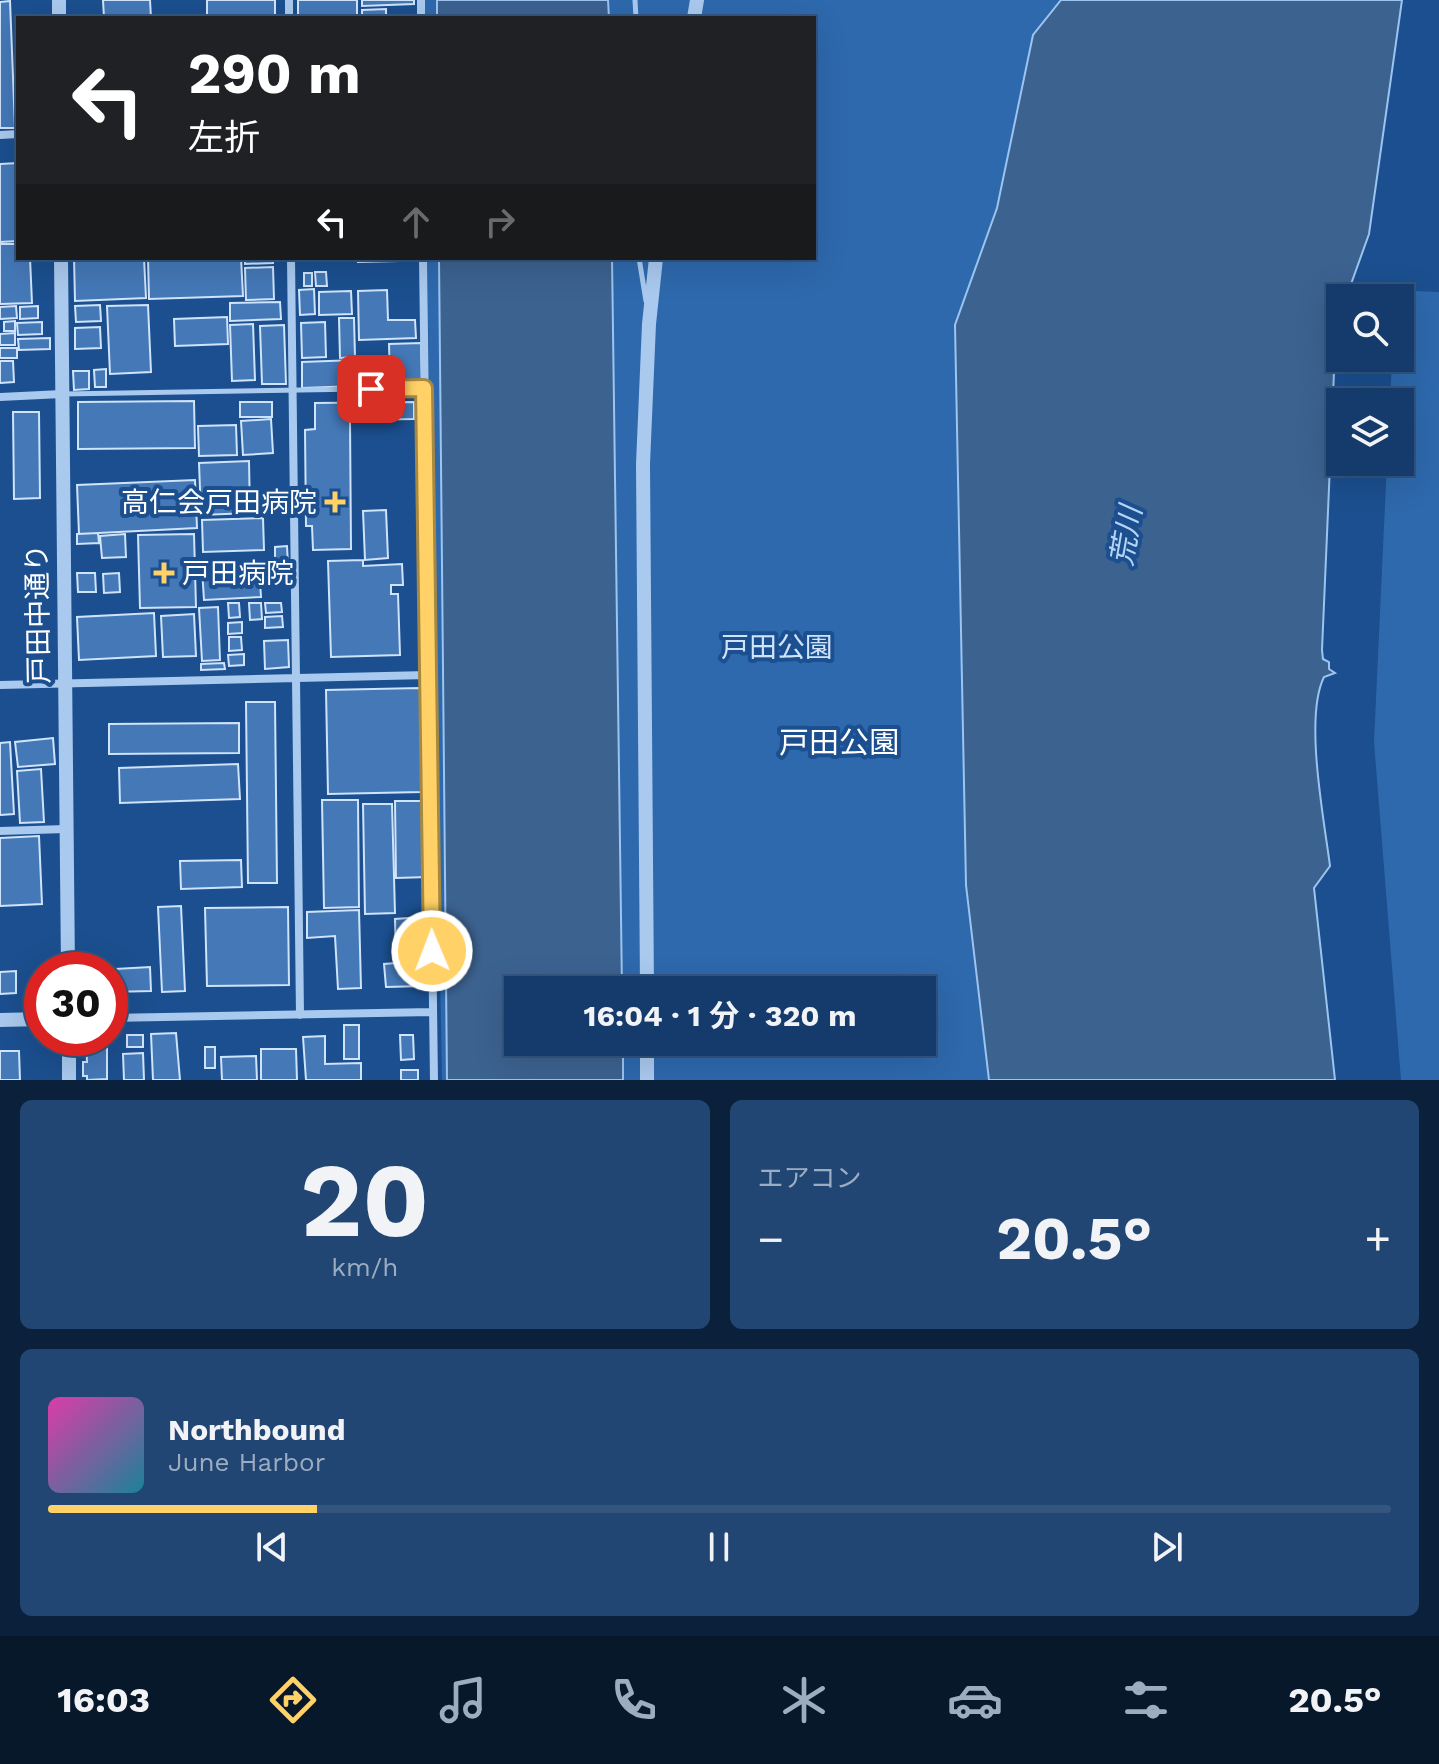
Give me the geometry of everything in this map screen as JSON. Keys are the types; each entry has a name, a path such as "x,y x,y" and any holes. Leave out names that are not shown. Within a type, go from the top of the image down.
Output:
{"street":[{"name":"戸田中通り","path":"61,260 68,952"},
{"path":"291,260 300,1015"},
{"path":"423,260 434,1080"},
{"path":"647,976 643,464 649,324 656,260"},
{"path":"0,397 62,394"},
{"path":"0,685 428,675"},
{"path":"0,831 66,829"},
{"path":"128,1018 432,1012"},
{"path":"0,1020 24,1019"},
{"path":"69,1056 69,1080"},
{"path":"647,1056 647,1080"}],"lane":[{"path":"639,260 649,324"},
{"path":"62,394 424,388"}],"green space":[{"name":"戸田公園","path":"423,0 1222,0 1151,1080 442,1080 427,260 816,260 816,16 424,16"},
{"path":"1414,291 1439,292 1439,1080 1401,1080 1374,742 1386,476 1414,476 1414,388 1391,388 1391,372 1414,372"}],"water":[{"path":"437,0 608,0 609,16 437,16"},
{"name":"荒川","path":"1061,0 1402,0 1369,234 1351,284 1326,284 1326,372 1334,372 1333,388 1326,388 1326,476 1330,476 1322,650 1323,659 1329,662 1329,669 1335,673 1324,677 1318,695 1317,769 1330,866 1314,888 1335,1080 989,1080 966,885 955,325 997,208 1033,35"},
{"path":"439,260 612,260 622,976 504,976 504,1056 623,1056 623,1080 447,1080"}],"building":[{"path":"103,0 150,0 151,16 104,16"},
{"path":"207,0 275,0 275,16 207,16"},
{"path":"298,0 357,0 357,16 298,16"},
{"path":"362,0 414,0 414,4 362,6"},
{"path":"10,1 15,128 0,128 0,2"},
{"path":"386,9 386,16 362,16 362,10"},
{"path":"16,163 16,241 0,242 0,164"},
{"path":"0,244 16,244 16,260 30,260 32,303 0,304"},
{"path":"74,260 144,260 146,298 75,301"},
{"path":"148,260 241,260 243,296 149,299"},
{"path":"245,260 273,260 273,263 245,264"},
{"path":"358,260 399,260 399,261"},
{"path":"273,267 274,299 246,300 245,268"},
{"path":"315,272 326,272 327,286 316,286"},
{"path":"304,273 312,273 312,286 304,286"},
{"path":"314,289 315,314 300,315 299,290"},
{"path":"387,290 388,320 415,320 416,338 359,340 358,291"},
{"path":"351,291 352,314 319,315 319,292"},
{"path":"280,302 281,319 230,321 230,303"},
{"path":"100,305 101,321 76,322 75,306"},
{"path":"148,305 151,372 110,374 107,306"},
{"path":"16,306 17,318 0,319 0,307"},
{"path":"38,306 38,318 20,319 20,307"},
{"path":"227,317 228,344 175,346 174,319"},
{"path":"339,318 354,318 355,357 340,358"},
{"path":"15,321 15,331 4,331 4,322"},
{"path":"42,322 42,334 18,335 17,323"},
{"path":"325,322 326,357 302,358 301,323"},
{"path":"253,324 255,380 232,381 230,325"},
{"path":"284,325 286,384 262,384 260,326"},
{"path":"100,327 101,348 75,349 75,328"},
{"path":"15,333 15,345 0,345 0,334"},
{"path":"50,338 50,349 19,350 18,339"},
{"path":"421,343 422,380 390,381 389,344"},
{"path":"0,348 17,348 17,358 0,358"},
{"path":"355,360 356,386 302,388 302,362"},
{"path":"0,361 13,361 14,382 0,383"},
{"path":"106,369 106,387 95,387 94,370"},
{"path":"73,371 89,371 89,389 74,390"},
{"path":"194,401 195,448 78,449 78,402"},
{"path":"240,402 272,402 272,417 240,417"},
{"path":"414,402 414,419 350,420 351,549 313,550 312,526 306,526 305,430 315,429 315,403"},
{"path":"13,412 39,412 40,498 14,499"},
{"path":"271,419 273,453 243,455 241,421"},
{"path":"236,425 237,455 199,456 198,426"},
{"path":"249,461 250,513 201,515 199,463"},
{"path":"195,480 197,528 79,534 77,485"},
{"path":"386,510 388,558 365,560 363,511"},
{"path":"263,518 264,550 203,552 202,520"},
{"path":"98,533 99,543 77,544 77,534"},
{"path":"125,534 126,557 102,558 100,536"},
{"path":"194,534 196,607 140,608 138,535"},
{"path":"287,546 288,564 275,564 275,547"},
{"path":"363,560 363,566 402,564 403,585 391,585 391,594 398,594 400,655 331,657 328,561"},
{"path":"259,566 261,597 204,600 202,569"},
{"path":"77,573 95,573 96,592 78,592"},
{"path":"119,573 120,592 104,593 103,574"},
{"path":"228,603 239,603 240,617 229,618"},
{"path":"249,603 261,603 262,619 250,620"},
{"path":"265,603 281,603 282,612 266,613"},
{"path":"218,607 220,660 202,661 199,608"},
{"path":"154,613 156,656 79,660 77,617"},
{"path":"194,614 196,656 163,657 161,616"},
{"path":"282,616 283,627 265,628 265,617"},
{"path":"242,622 242,633 228,634 228,623"},
{"path":"229,637 241,637 242,650 229,651"},
{"path":"288,640 289,667 265,669 264,641"},
{"path":"244,654 244,665 229,666 228,655"},
{"path":"224,663 225,669 201,670 201,664"},
{"path":"420,688 422,792 328,794 326,690"},
{"path":"246,702 275,702 277,883 248,883"},
{"path":"239,723 239,753 109,754 109,724"},
{"path":"53,738 55,764 18,767 15,742"},
{"path":"10,742 14,814 0,815 0,743"},
{"path":"238,764 240,799 120,803 119,768"},
{"path":"41,769 44,822 20,823 17,771"},
{"path":"322,800 358,800 359,907 324,908"},
{"path":"395,801 427,801 428,877 396,878"},
{"path":"363,804 392,804 395,913 365,914"},
{"path":"39,836 42,904 0,906 0,838"},
{"path":"241,860 242,887 181,889 180,861"},
{"path":"181,906 185,991 162,992 158,907"},
{"path":"288,907 289,985 207,986 205,908"},
{"path":"359,910 361,988 338,989 335,936 307,938 307,912"},
{"path":"422,917 424,986 386,987 384,964 396,963 395,919"},
{"path":"150,967 151,991 128,992 128,968"},
{"path":"16,971 16,993 0,994 0,972"},
{"path":"344,1025 359,1025 359,1059 344,1059"},
{"path":"176,1033 180,1080 153,1080 151,1034"},
{"path":"128,1035 143,1035 143,1047 128,1047"},
{"path":"400,1035 413,1035 414,1059 401,1060"},
{"path":"325,1036 325,1064 361,1063 361,1080 306,1080 303,1037"},
{"path":"205,1047 215,1047 215,1068 205,1068"},
{"path":"261,1049 296,1049 297,1080 261,1080"},
{"path":"0,1051 19,1051 20,1080 0,1080"},
{"path":"143,1053 144,1080 124,1080 123,1056"},
{"path":"87,1056 107,1056 107,1079 87,1080 87,1076 83,1076 83,1062 87,1062"},
{"path":"256,1056 257,1080 222,1080 221,1057"},
{"path":"401,1070 418,1070 418,1080 401,1080"}],"place":[{"name":"高仁会戸田病院","path":"335,502"},
{"name":"戸田病院","path":"164,573"}],"district":[{"name":"戸田公園","path":"839,742"}],"route":[{"path":"371,389 424,388 432,951"}]}
